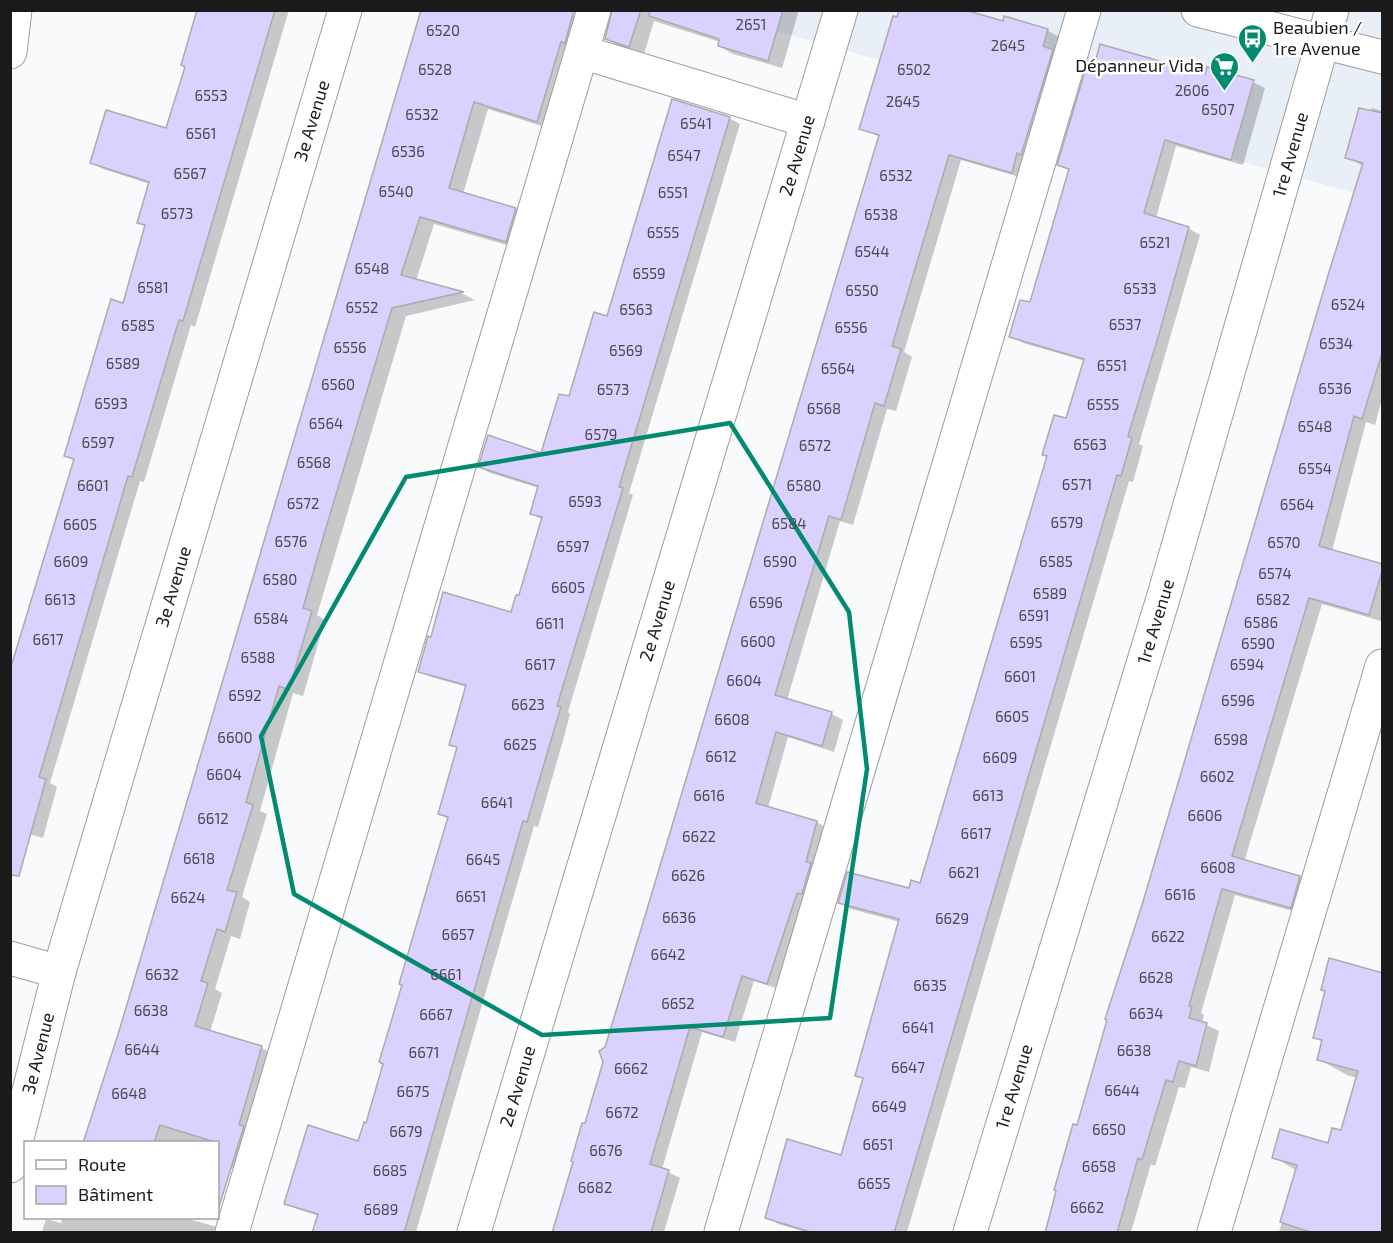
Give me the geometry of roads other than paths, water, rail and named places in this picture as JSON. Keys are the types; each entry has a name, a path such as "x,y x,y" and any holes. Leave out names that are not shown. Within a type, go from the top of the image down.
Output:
{"street":[{"path":"10,52 15,10"},
{"name":"3e Avenue","path":"10,1166 59,972 345,10"},
{"path":"232,1233 594,10"},
{"name":"2e Avenue","path":"474,1233 841,10"},
{"path":"721,1233 1084,10"},
{"path":"1198,10 1383,57"},
{"name":"1re Avenue","path":"970,1233 1165,592 1332,10"},
{"path":"582,52 808,121"},
{"path":"1214,1233 1383,666"},
{"path":"10,958 59,972"}],"place":[{"name":"Beaubien / 1re Avenue","path":"1252,64"},
{"name":"Dépanneur Vida","path":"1225,92"}]}
